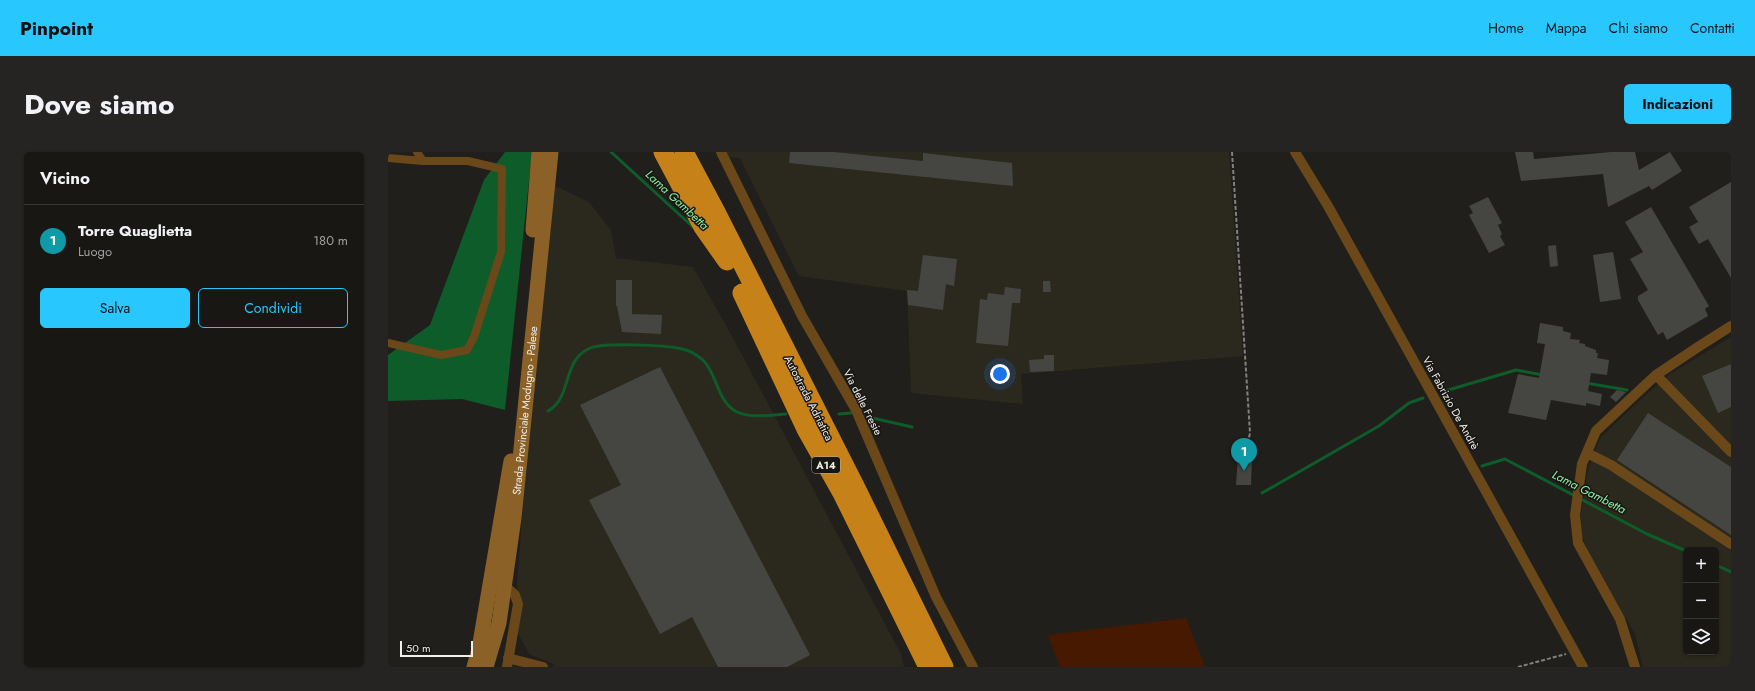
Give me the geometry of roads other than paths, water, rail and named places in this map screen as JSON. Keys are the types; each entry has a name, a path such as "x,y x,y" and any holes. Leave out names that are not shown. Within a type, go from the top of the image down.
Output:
{"highway":[{"name":"A14","path":"663,152 703,228 716,243"},
{"name":"A14","path":"672,152 716,243"},
{"name":"Autostrada Adriatica","path":"684,152 716,212 944,667"},
{"name":"A14","path":"692,152 716,212"},
{"name":"Autostrada Adriatica","path":"716,243 727,261 806,429 842,493 928,667"}],"main road":[{"name":"Strada Provinciale Modugno - Palese","path":"486,667 498,623 505,586 514,518 541,156"},
{"name":"Strada Provinciale Modugno - Palese","path":"474,667 479,649 511,464 541,156"}],"street":[{"path":"417,152 423,161"},
{"name":"Via delle Fresie","path":"722,152 802,316 856,410 936,597 973,667"},
{"name":"Via Fabrizio De Andrè","path":"1295,152 1328,206 1583,667"},
{"path":"388,158 423,161 468,161 502,169 501,252 474,337 467,350 442,355 388,344"},
{"path":"1635,667 1620,619 1578,543 1575,515 1582,464 1596,431 1656,376 1698,346 1731,326"},
{"path":"1656,376 1731,452"},
{"path":"1587,453 1611,464 1731,544"},
{"path":"505,586 515,595 518,604 508,662 543,667"}],"waterway":[{"name":"Lama Gambetta","path":"611,152 693,227"},
{"path":"548,411 556,405 561,398 574,362 588,349 606,345 648,345 685,350 703,360 708,366 724,400 735,411 753,416 786,414"},
{"path":"1445,391 1516,370 1543,375"},
{"path":"1586,383 1627,390"},
{"path":"1262,493 1379,426 1409,403 1423,398"},
{"path":"839,414 851,413"},
{"path":"868,417 912,427"},
{"name":"Lama Gambetta","path":"1482,466 1505,459 1647,534 1683,550"},
{"name":"Lama Gambetta","path":"1719,566 1731,572"}],"place":[{"name":"Torre Quaglietta","path":"1244,471"}]}
